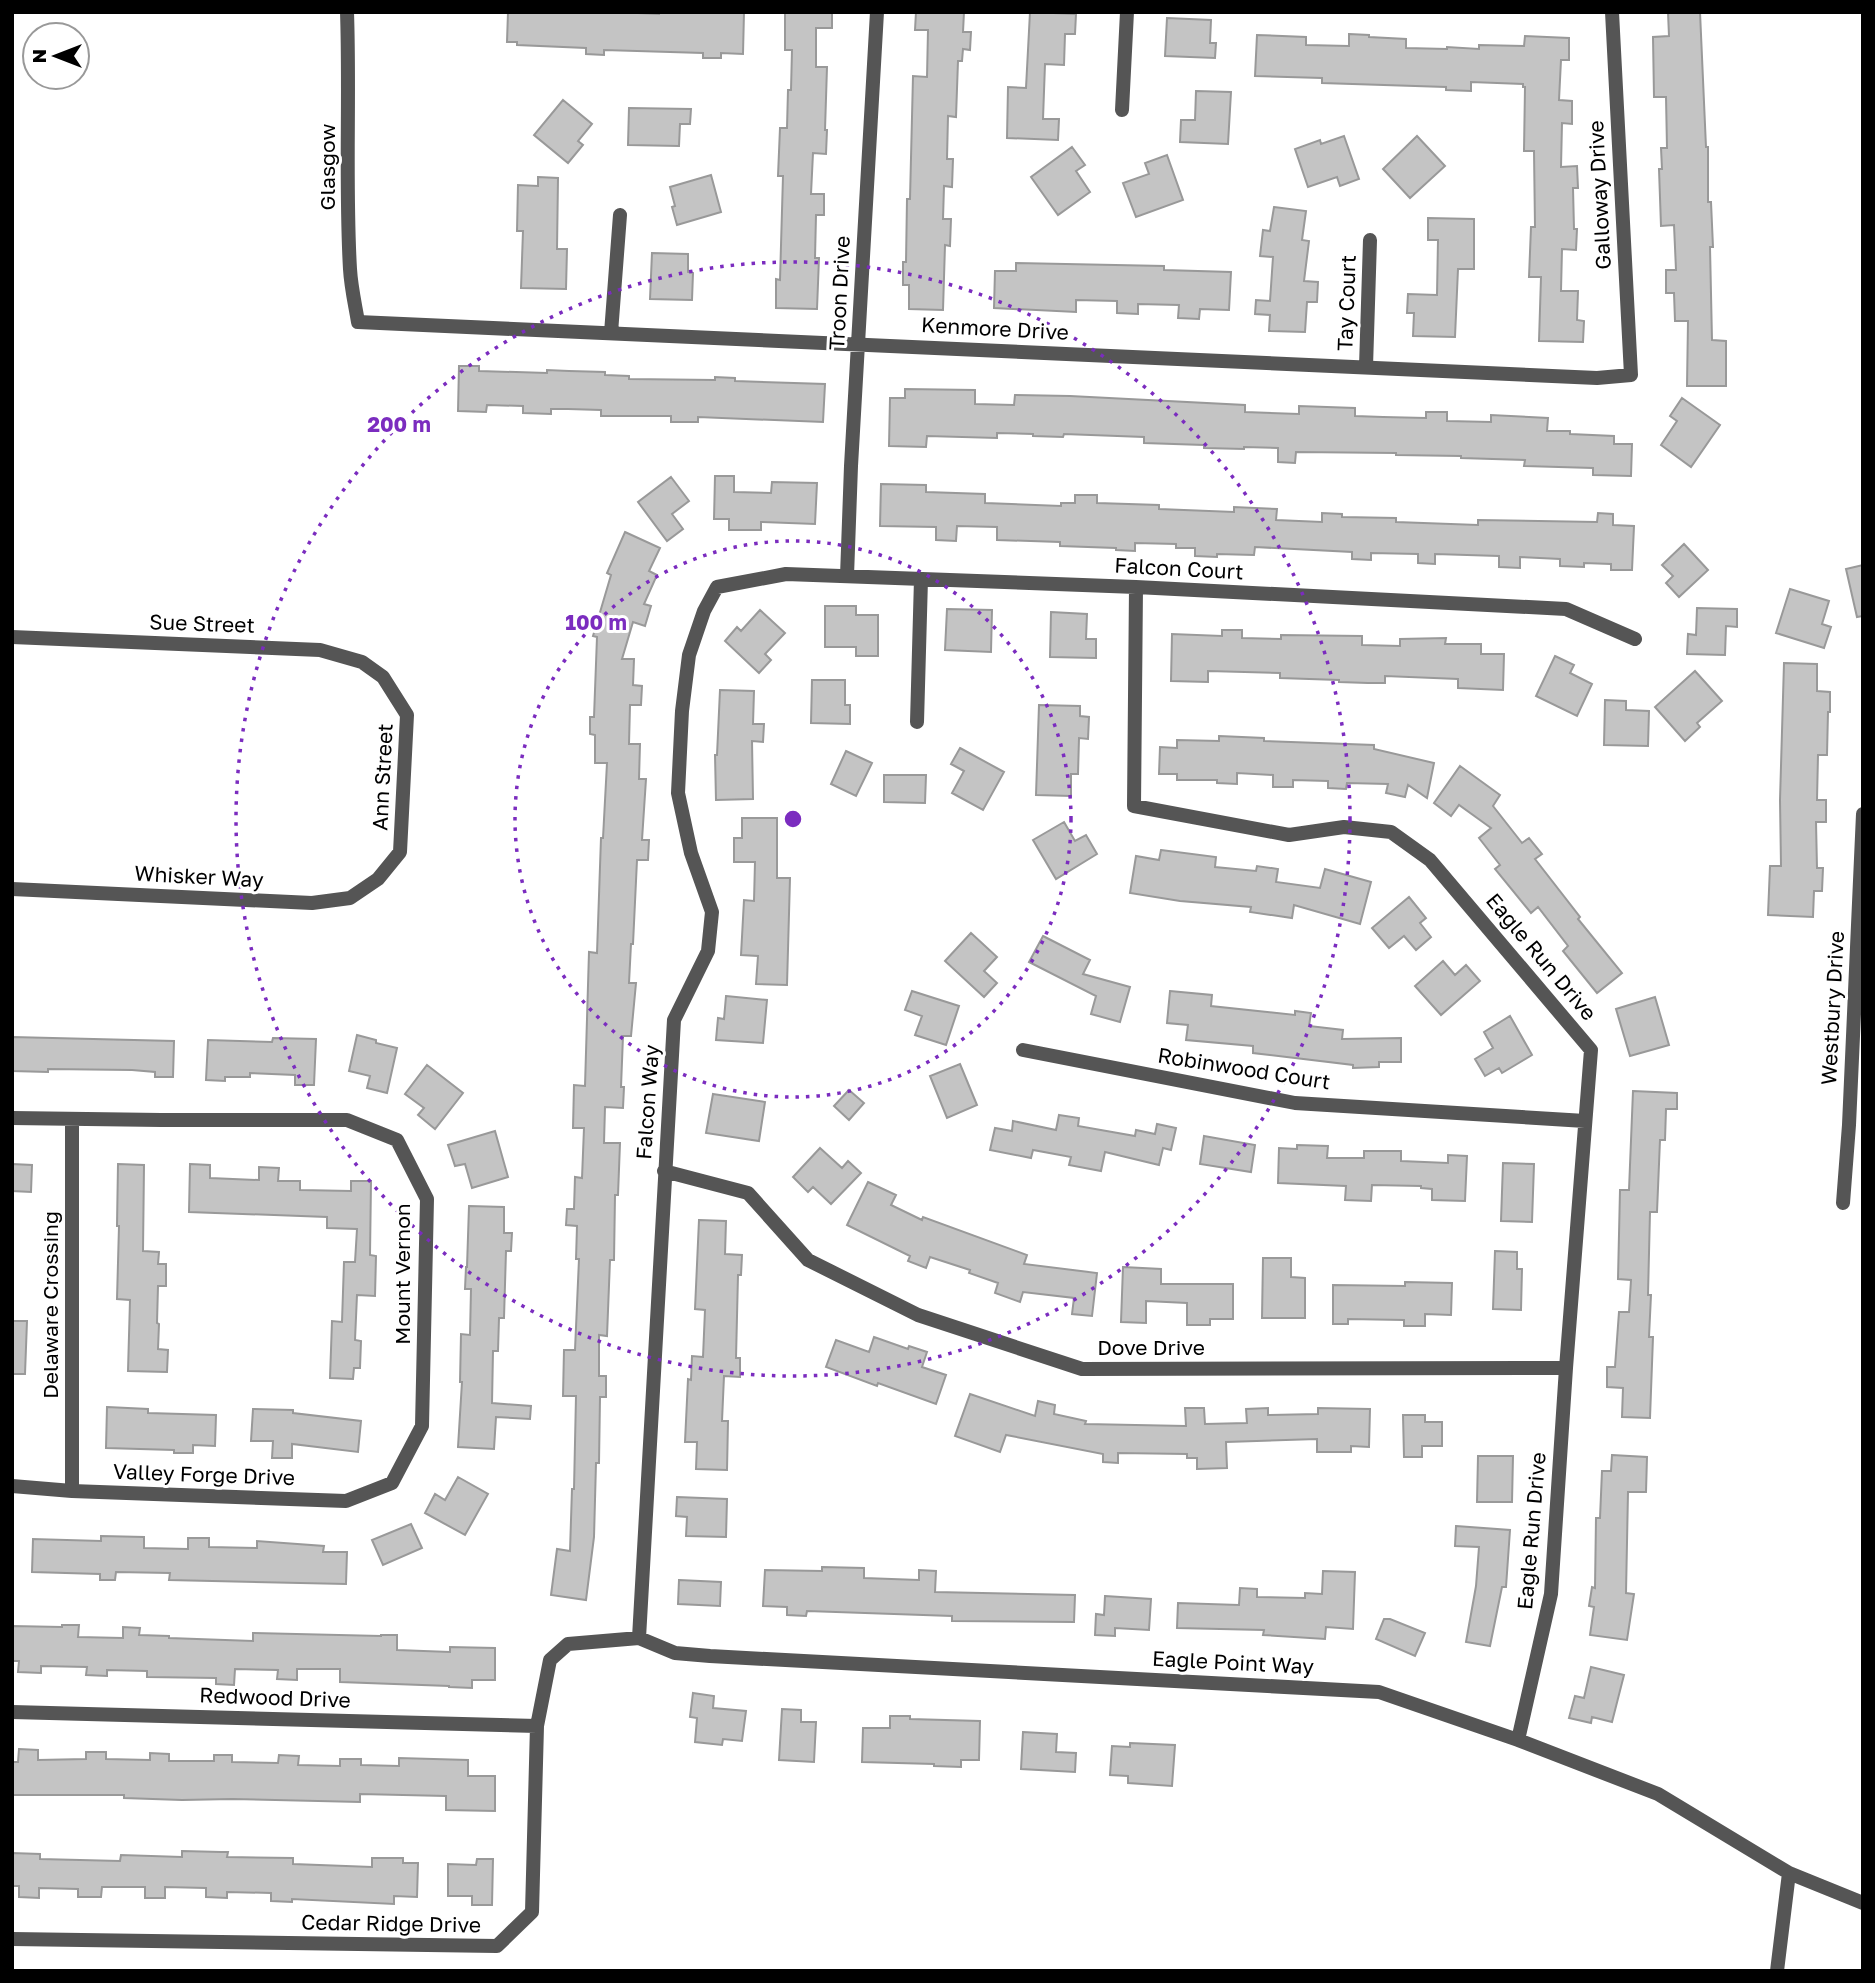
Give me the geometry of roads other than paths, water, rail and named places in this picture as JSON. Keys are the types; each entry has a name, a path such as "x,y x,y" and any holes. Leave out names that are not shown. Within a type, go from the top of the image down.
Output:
{"street":[{"name":"Glasgow","path":"347,12 350,271 358,322"},
{"name":"Troon Drive","path":"847,576 877,12"},
{"path":"1122,110 1127,12"},
{"name":"Galloway Drive","path":"1612,12 1631,375"},
{"path":"611,333 620,215"},
{"name":"Tay Court","path":"1366,367 1370,240"},
{"name":"Kenmore Drive","path":"358,322 1597,378 1631,375"},
{"name":"Falcon Court","path":"717,587 786,574 1136,587 1566,609 1635,639"},
{"path":"917,722 921,579"},
{"name":"Falcon Way","path":"639,1637 674,1020 708,951 712,912 691,853 678,793 682,711 689,654 704,611 717,587"},
{"name":"Eagle Run Drive","path":"1136,587 1134,806 1289,835 1344,827 1391,832 1430,859 1591,1050 1551,1594 1518,1740"},
{"name":"Sue Street","path":"12,637 320,650 362,662 383,677"},
{"name":"Ann Street","path":"378,879 400,852 407,715 383,677"},
{"name":"Westbury Drive","path":"1843,1203 1856,1126 1863,814"},
{"name":"Whisker Way","path":"12,888 312,904 349,898 378,879"},
{"name":"Robinwood Court","path":"1023,1050 1294,1103 1585,1121"},
{"name":"Mount Vernon","path":"12,1118 347,1120 397,1140 427,1199 427,1212 422,1426 391,1483"},
{"name":"Delaware Crossing","path":"72,1119 72,1491"},
{"name":"Dove Drive","path":"664,1171 748,1193 808,1260 918,1315 1082,1370 1566,1368"},
{"name":"Valley Forge Drive","path":"12,1486 72,1491 346,1501 391,1483"},
{"name":"Cedar Ridge Drive","path":"12,1939 497,1946 532,1912 537,1726 550,1660 568,1644 639,1637"},
{"name":"Eagle Point Way","path":"639,1637 676,1653 710,1656 1379,1692 1518,1740 1658,1794 1789,1873 1863,1903"},
{"name":"Redwood Drive","path":"12,1712 537,1726"},
{"path":"1777,1971 1789,1873"}]}
